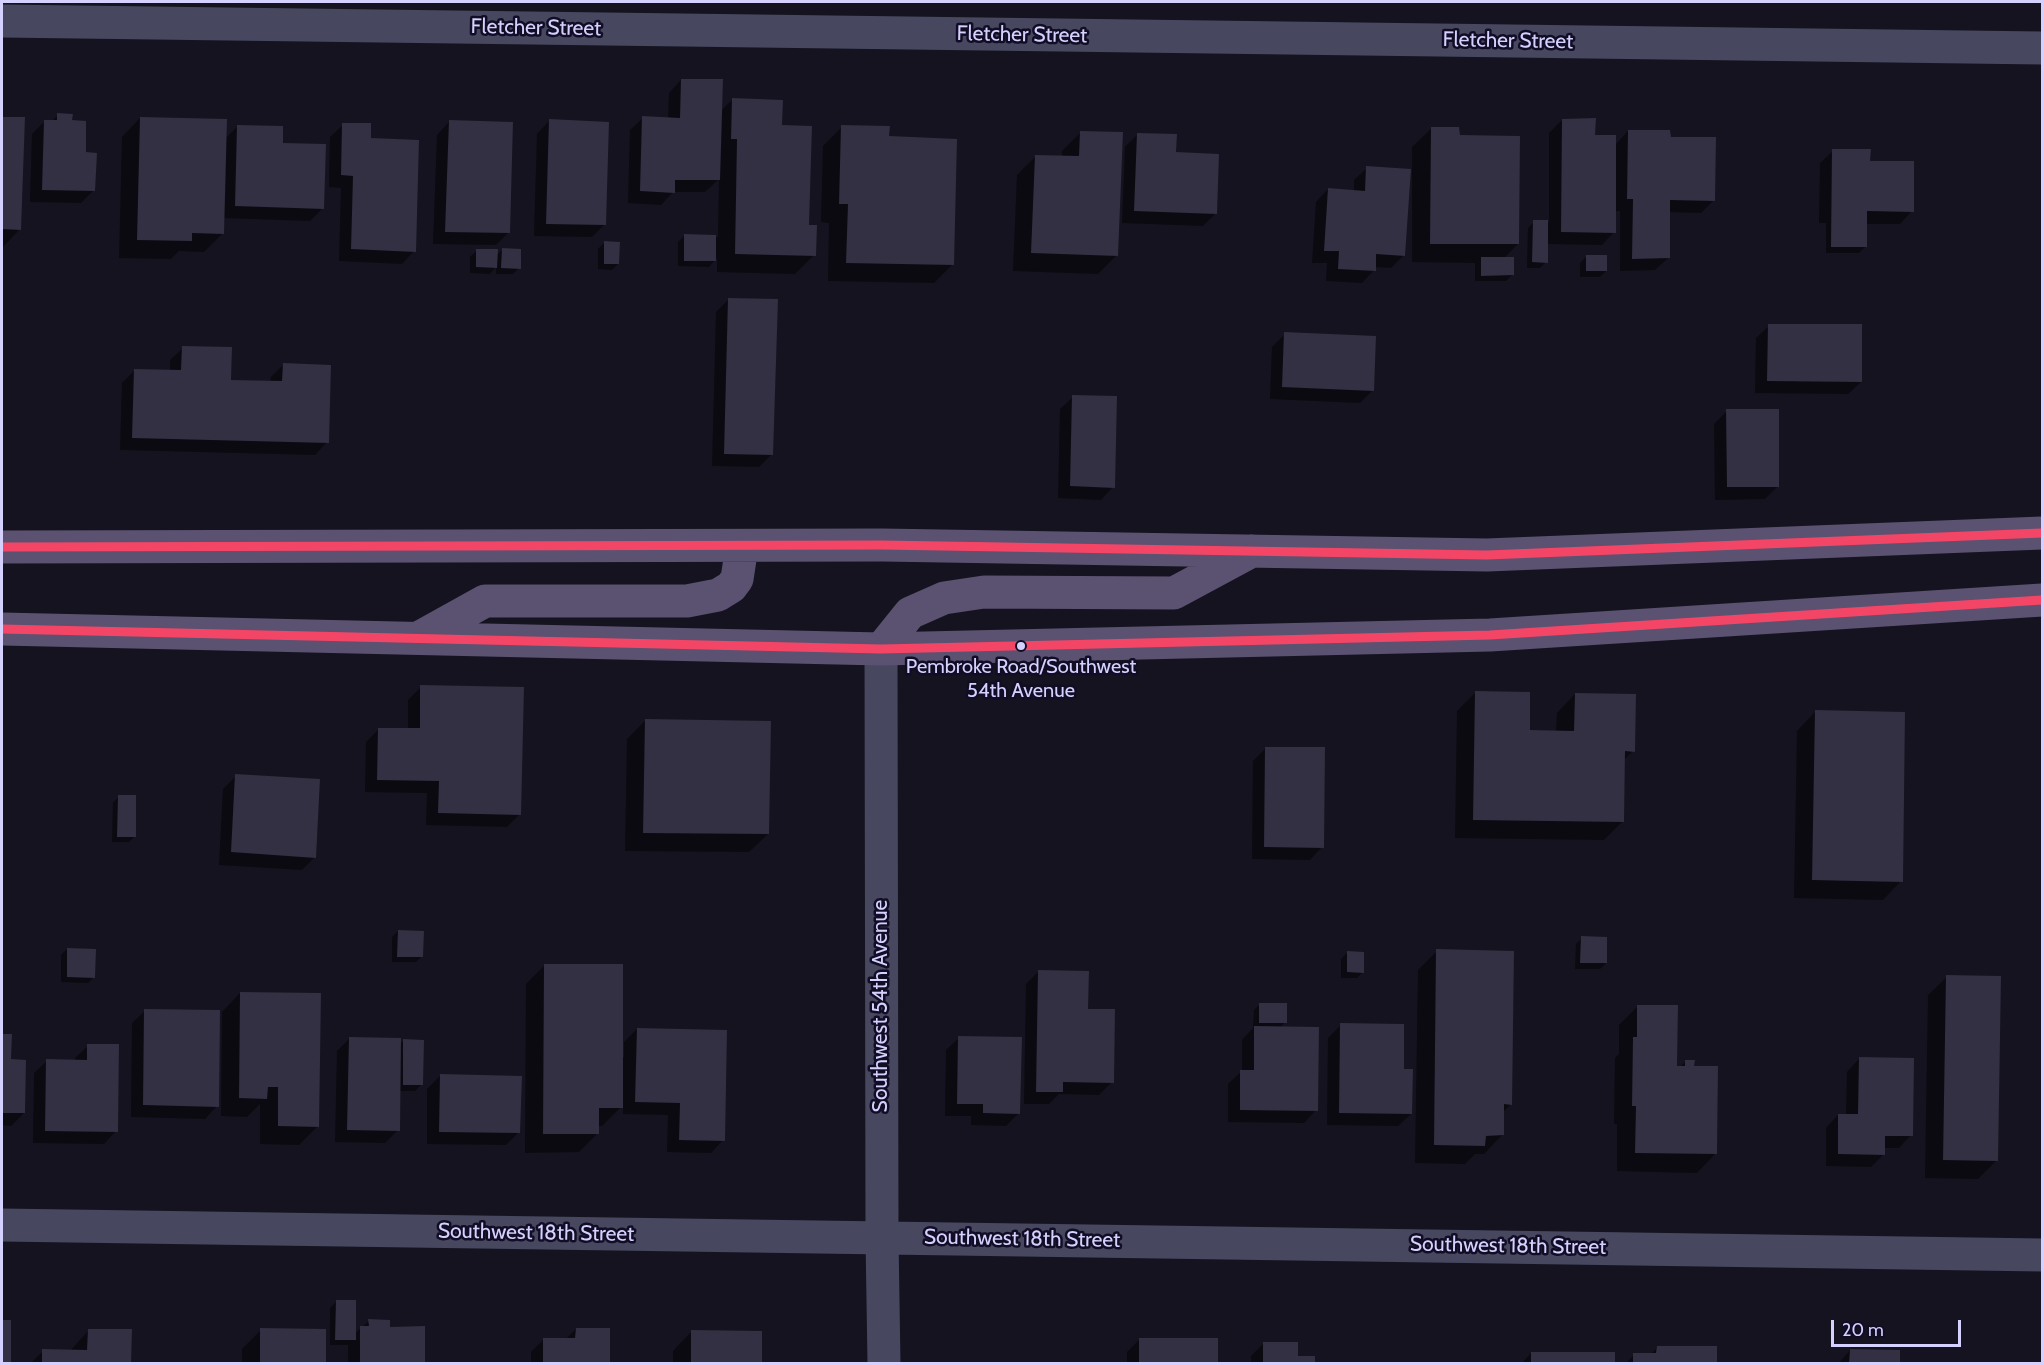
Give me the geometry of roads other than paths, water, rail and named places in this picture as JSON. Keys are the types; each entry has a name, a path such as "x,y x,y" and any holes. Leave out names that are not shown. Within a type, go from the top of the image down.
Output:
{"main road":[{"path":"2,547 882,545 1488,555 2043,533"},
{"path":"421,637 485,601 687,601 718,595 731,587 737,579 742,546"},
{"path":"881,649 910,613 944,598 984,592 1174,592 1254,550"},
{"path":"2,629 881,649 1490,635 2043,600"}],"street":[{"name":"Fletcher Street","path":"2,21 2043,48"},
{"name":"Southwest 54th Avenue","path":"881,649 884,1364"},
{"name":"Southwest 18th Street","path":"2,1225 2043,1255"}],"place":[{"name":"Pembroke Road/Southwest 54th Avenue","path":"1021,646"}]}
